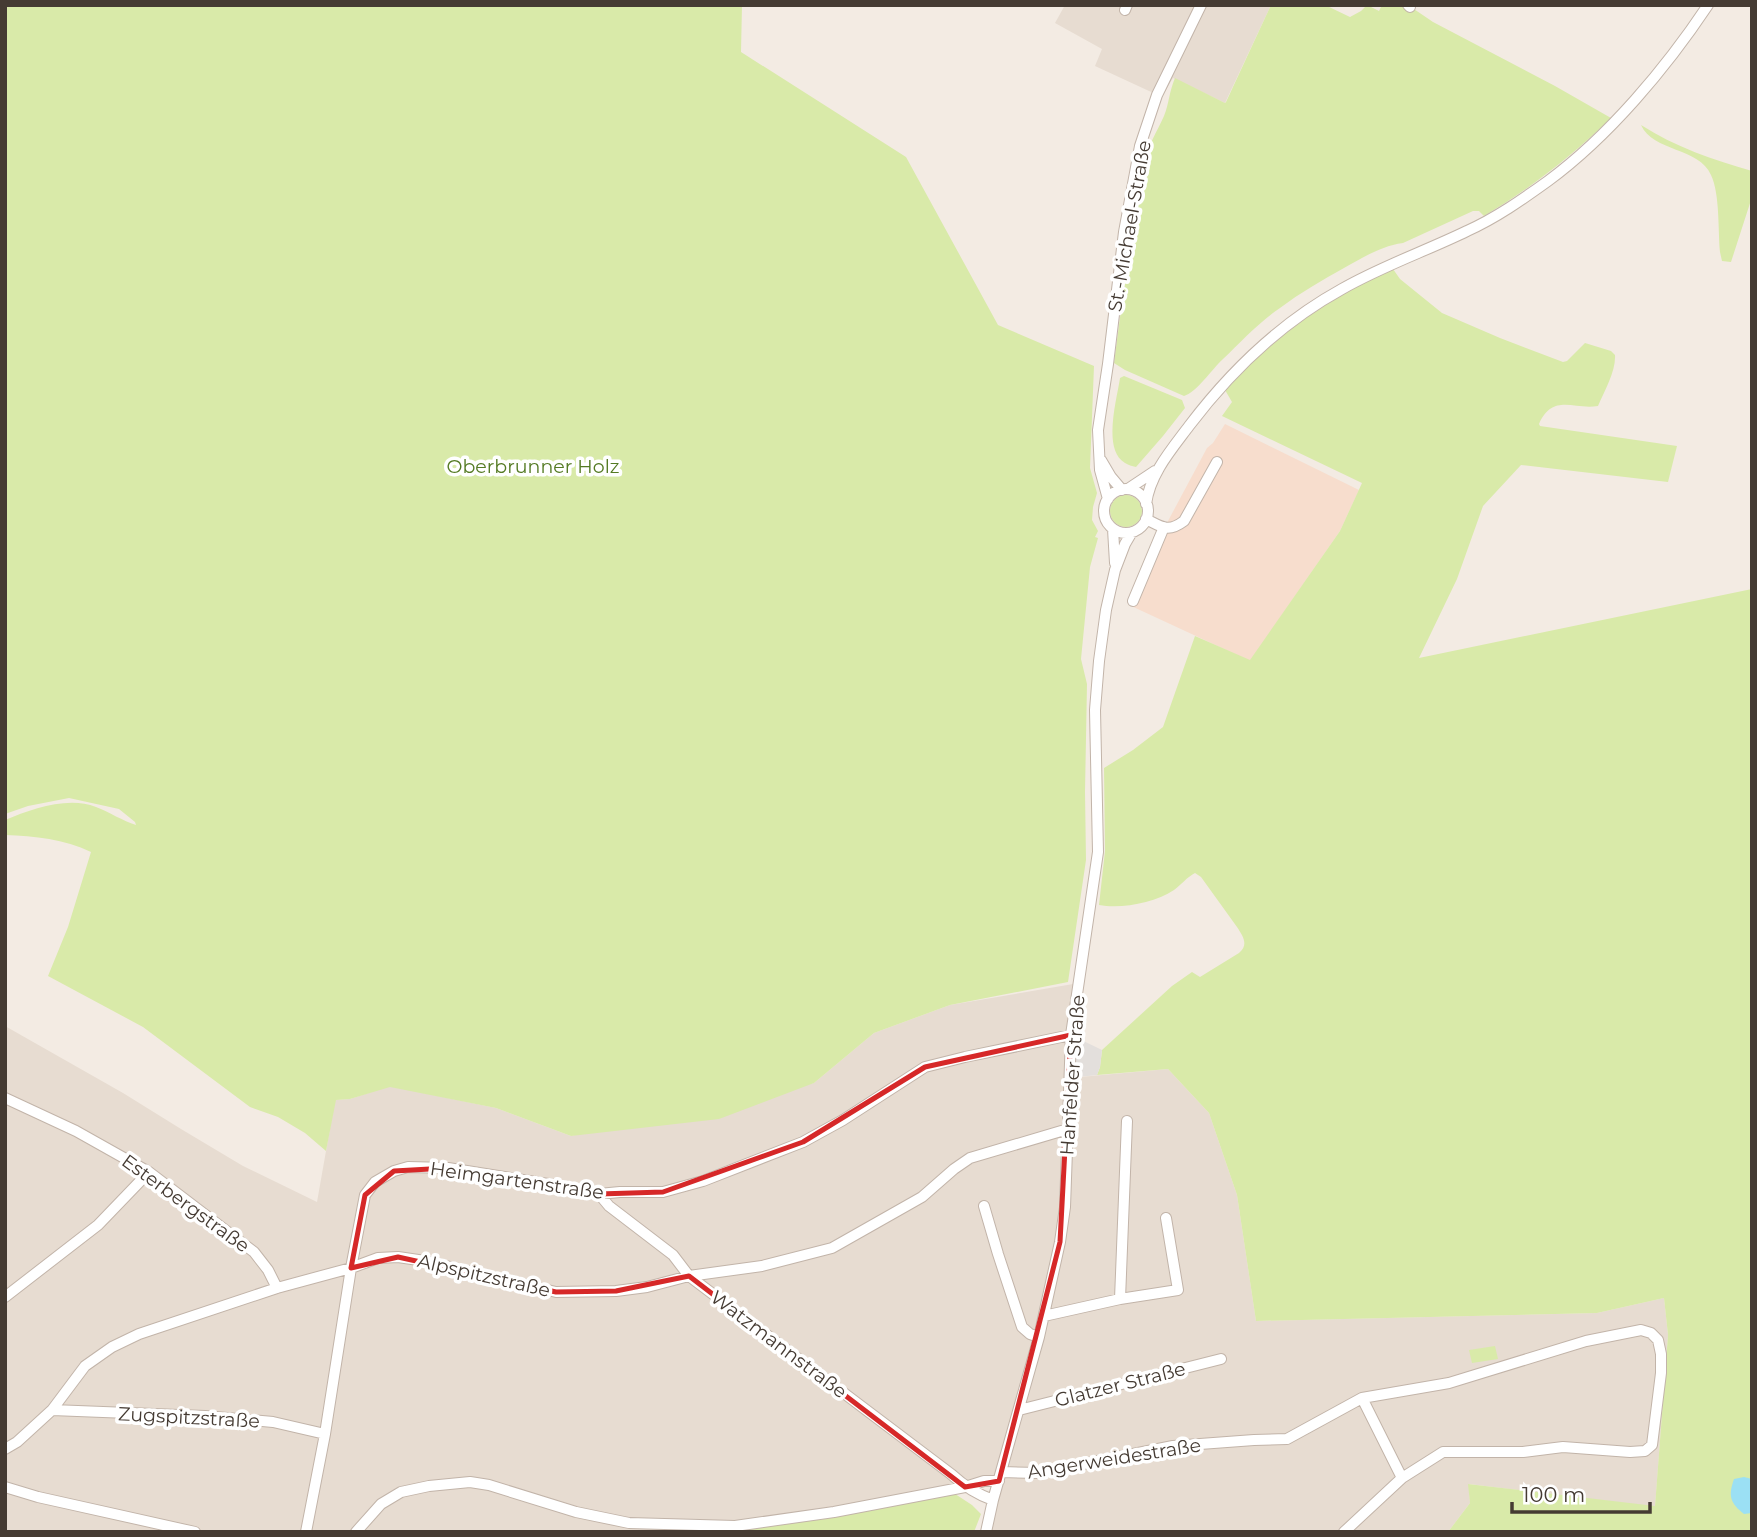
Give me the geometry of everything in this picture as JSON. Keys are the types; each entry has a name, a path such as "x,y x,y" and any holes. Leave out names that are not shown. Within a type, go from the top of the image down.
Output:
{"street":[{"name":"St.-Michael-Straße","path":"1108,499 1100,470 1098,430 1124,232 1140,146 1157,95 1201,5"},
{"path":"1160,467 1147,478 1111,494 1104,515 1113,529 1132,532 1146,519 1148,493 1160,467 1204,406 1248,359 1291,322 1341,289 1469,230 1516,203 1561,171 1642,92 1708,5"},
{"path":"1100,457 1111,477 1125,489 1140,494 1146,504"},
{"path":"1146,519 1169,528 1184,521 1217,462"},
{"path":"1133,601 1164,527"},
{"name":"Hanfelder Straße","path":"1113,529 1115,570"},
{"name":"Hanfelder Straße","path":"986,1532 1039,1337 1060,1242 1065,1207 1072,1035 1098,852 1095,710 1101,648 1115,570 1132,532"},
{"name":"Heimgartenstraße","path":"306,1532 365,1195 375,1182 394,1171 408,1167 448,1168 567,1186 599,1194 663,1192 703,1181 803,1142 843,1121 925,1067 1072,1035"},
{"name":"Esterbergstraße","path":"5,1098 76,1130 149,1172 254,1252 268,1270 277,1288"},
{"path":"1120,1299 1127,1121"},
{"name":"Alpspitzstraße","path":"5,1449 18,1442 52,1410 85,1367 112,1347 139,1334 277,1288 378,1258 398,1257 556,1292 616,1291 647,1287 689,1276 762,1266 832,1248 922,1197 970,1158 1068,1129"},
{"path":"5,1297 98,1225 149,1172"},
{"name":"Watzmannstraße","path":"599,1194 609,1206 673,1255 689,1276 965,1487 993,1500"},
{"path":"984,1206 1022,1327 1039,1337"},
{"path":"1044,1316 1120,1299 1178,1290 1166,1218"},
{"name":"Angerweidestraße","path":"356,1532 382,1504 401,1492 470,1482 489,1485 576,1512 629,1523 735,1526 834,1512 965,1487 1000,1476 1038,1473 1173,1446 1287,1439 1362,1398 1474,1377 1586,1340 1641,1330 1651,1333 1658,1340 1661,1373 1654,1434 1652,1445 1645,1451 1563,1447 1523,1452 1443,1452 1402,1478"},
{"name":"Glatzer Straße","path":"1019,1410 1221,1359"},
{"path":"1344,1532 1402,1478 1362,1398"},
{"name":"Zugspitzstraße","path":"52,1410 273,1422 325,1433"},
{"path":"5,1487 38,1497 195,1532"}],"highlighted area":[{"path":"1071,1035 1060,1242 999,1481 965,1487 689,1276 616,1291 556,1292 398,1257 351,1268 365,1195 394,1171 448,1168 599,1194 663,1192 803,1142 925,1067"}],"shaded area":[{"path":"1065,5 1271,5 1225,103 1173,78 1162,97 1095,66 1102,49 1055,23"},
{"path":"1225,424 1359,490 1340,531 1250,661 1129,605 1154,538 1168,521 1207,448"},
{"path":"1079,983 1069,1078 1168,1069 1209,1113 1237,1195 1256,1321 1597,1313 1664,1298 1668,1335 1655,1507 1469,1484 1470,1503 1448,1532 989,1532 999,1481 834,1512 701,1525 699,1532 5,1532 5,1026 243,1166 317,1202 335,1100 350,1099 390,1086 496,1108 571,1136 814,1083 874,1033 950,1005"},
{"path":"1071,1035 1102,1050 1097,1075 1069,1078"}],"green space":[{"name":"Oberbrunner Holz","path":"5,5 742,5 741,52 906,157 998,325 1094,366 1090,468 1097,493 1092,520 1098,531 1095,537 1098,538 1090,567 1081,659 1087,684 1086,860 1068,982 950,1005 874,1033 814,1083 719,1119 571,1136 496,1108 390,1087 350,1099 336,1100 326,1151 305,1133 278,1117 250,1107 143,1027 48,976 68,927 91,852 49,839 5,835 5,820 38,808 74,803 96,807 136,825 119,809 69,798 28,806 5,814"},
{"path":"1271,5 1325,5 1350,17 1367,5 1379,11 1382,5 1408,5 1433,22 1611,118 1550,171 1484,216 1479,211 1473,211 1403,243 1380,249 1303,292 1257,326 1199,385 1184,396 1114,363 1144,162 1164,116 1175,78 1225,103"},
{"path":"1641,125 1695,152 1752,171 1752,197 1731,262 1722,261 1716,192 1711,175 1697,159 1655,140"},
{"path":"1393,269 1400,279 1442,313 1500,338 1563,362 1585,343 1611,351 1615,355 1612,374 1598,406 1557,406 1545,414 1540,426 1677,446 1668,482 1521,465 1483,506 1457,579 1419,658 1752,589 1752,1532 1448,1532 1470,1503 1468,1484 1655,1506 1668,1335 1664,1298 1597,1313 1256,1321 1237,1195 1209,1113 1168,1069 1097,1075 1102,1050 1172,986 1192,972 1200,977 1239,953 1244,947 1243,937 1237,927 1201,877 1195,873 1174,890 1148,902 1099,905 1105,851 1104,768 1163,727 1195,636 1250,660 1340,531 1362,483 1222,416 1232,402 1225,390 1260,355 1298,323 1341,295"},
{"path":"1124,376 1182,400 1185,408 1136,467 1126,464 1114,447 1114,411 1120,378"},
{"path":"1126,495 1137,500 1142,511 1137,522 1126,527 1115,522 1110,511 1115,500"},
{"path":"1495,1346 1498,1359 1472,1363 1469,1350"},
{"path":"949,1490 981,1514 974,1532 699,1532 701,1525"}],"water":[{"path":"1734,1479 1752,1479 1752,1513 1744,1514 1733,1503 1731,1490"}]}
